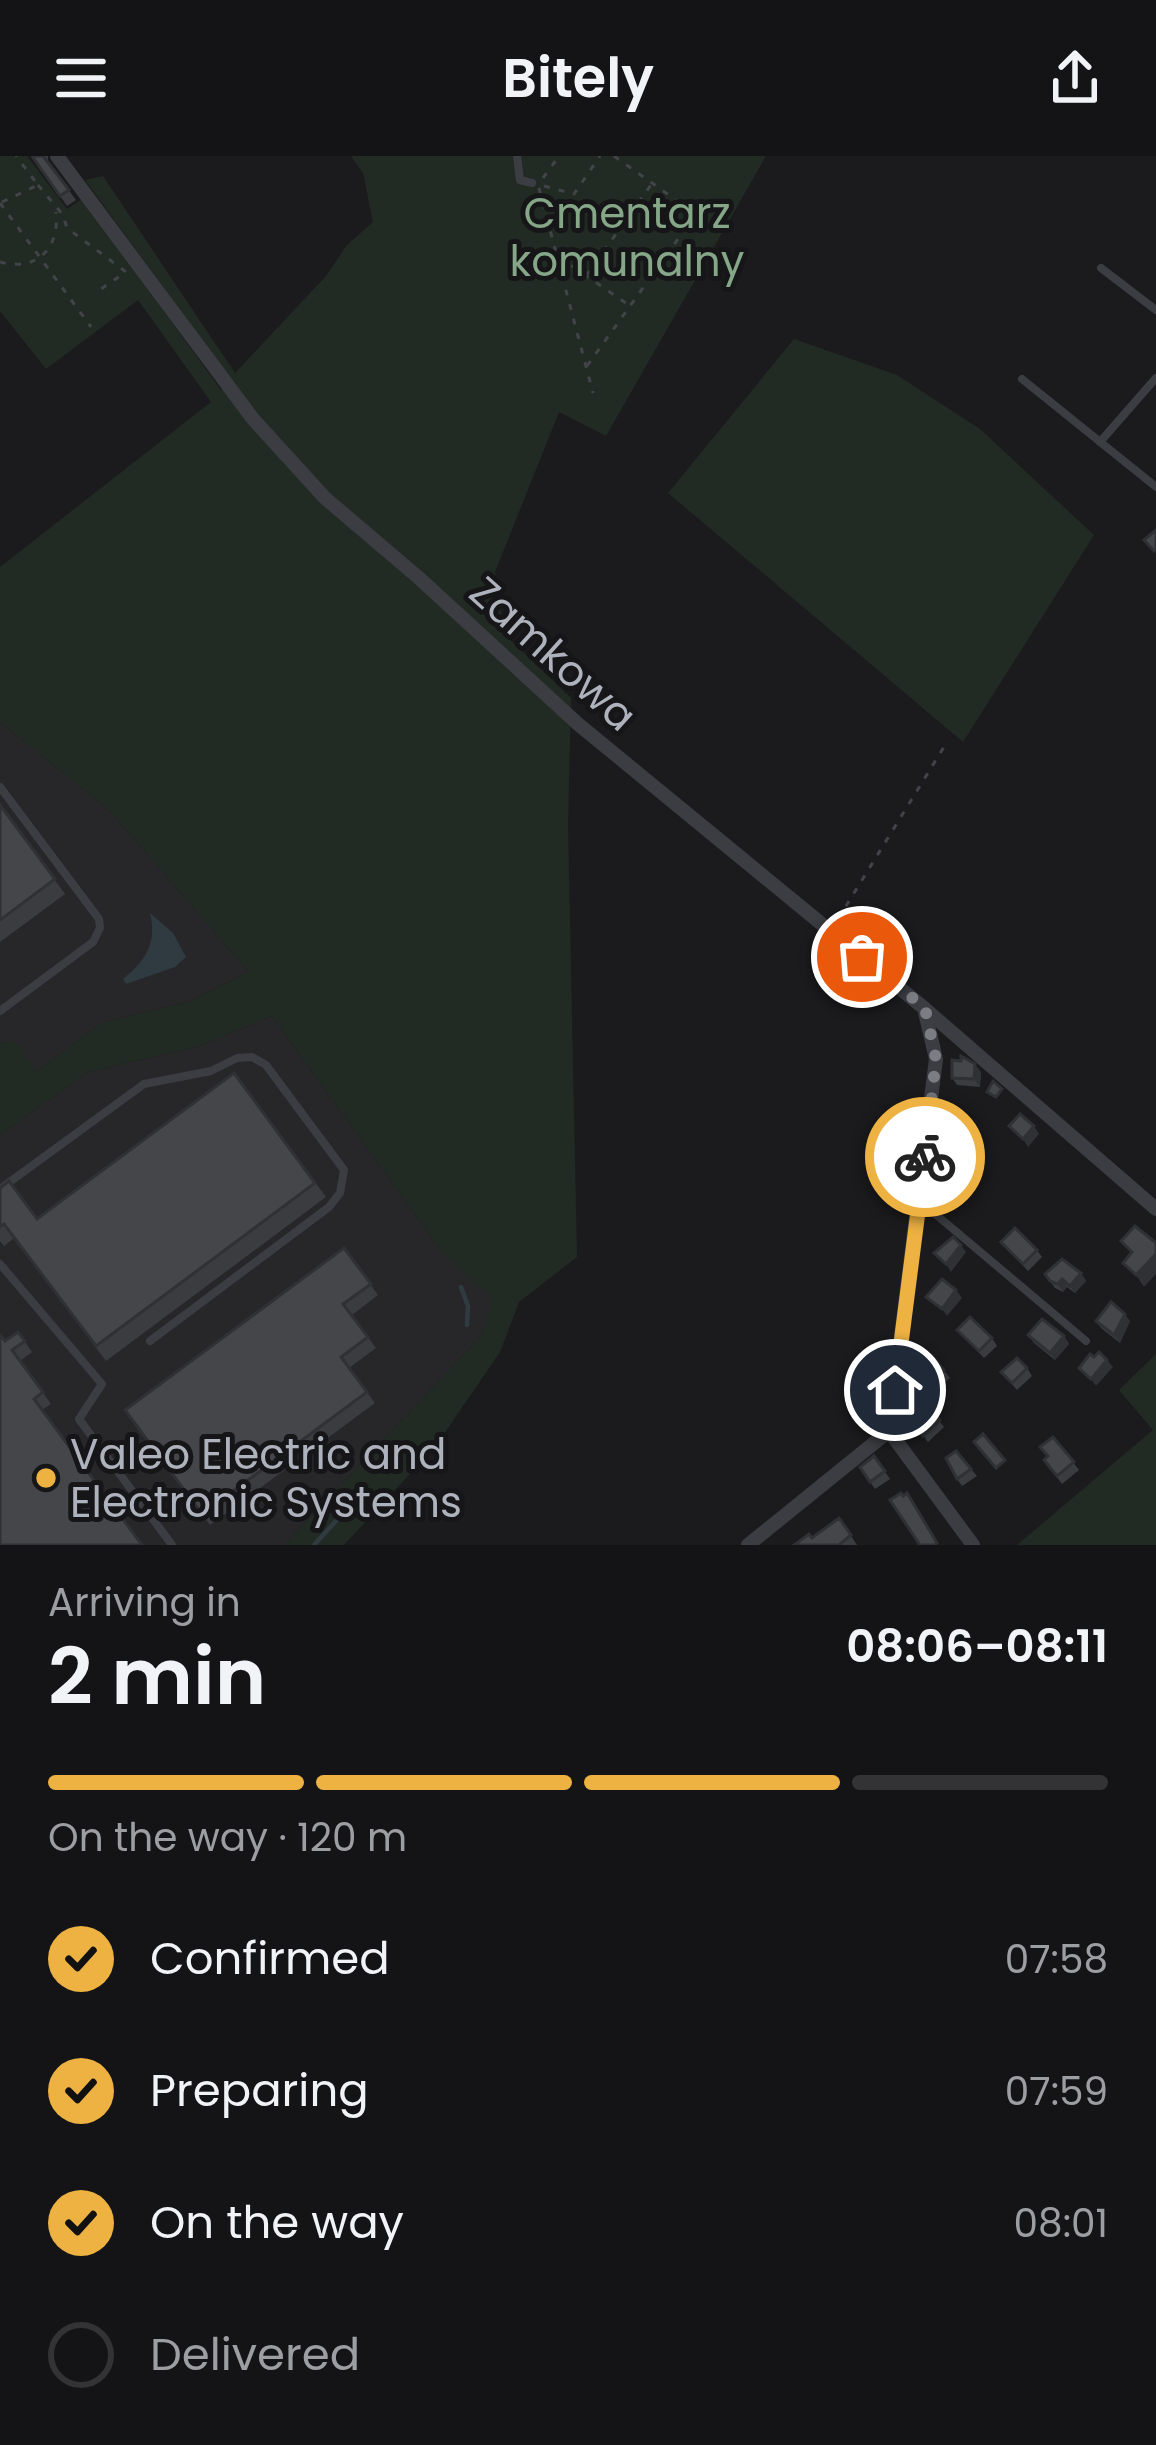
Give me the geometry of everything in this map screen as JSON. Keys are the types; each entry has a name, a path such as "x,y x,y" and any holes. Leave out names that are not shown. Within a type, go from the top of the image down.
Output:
{"street":[{"name":"Zamkowa","path":"57,156 240,403 325,498 578,724 925,1008 1156,1209"},
{"path":"925,1008 936,1059 890,1431 973,1545"},
{"path":"748,1545 890,1431"}],"lane":[{"path":"517,156 520,180 535,184"},
{"path":"1101,268 1156,310"},
{"path":"1100,442 1156,378"},
{"path":"1022,379 1156,488"},
{"path":"0,787 99,919 100,928 92,942 0,1010"},
{"path":"0,1190 144,1084 212,1071 237,1058 266,1065 344,1170 340,1193 329,1207 149,1341"},
{"path":"920,1201 1086,1341"},
{"path":"0,1264 103,1384 79,1419 172,1545"}],"path":[{"path":"16,156 74,235 126,272 95,293"},
{"path":"535,184 559,156"},
{"path":"535,184 574,194 600,156"},
{"path":"614,156 718,230"},
{"path":"586,276 652,183"},
{"path":"535,184 593,393"},
{"path":"38,185 0,203 91,327"},
{"path":"0,262 29,264 40,258 57,234 56,210"},
{"path":"586,367 696,214"},
{"path":"557,256 630,306"},
{"path":"831,931 947,742"}],"shaded area":[{"path":"0,722 109,810 249,972 190,1001 101,1023 36,1072 15,1042 0,1043"},
{"path":"150,913 173,933 186,957 175,967 126,984 123,979 151,942"},
{"path":"272,1016 441,1251 494,1300 480,1337 284,1545 0,1545 0,1135 88,1072 197,1047"}],"green space":[{"name":"Cmentarz komunalny","path":"0,156 27,156 67,209 82,199 221,390 230,378 85,180 103,176 235,373 326,276 347,245 373,222 363,173 351,156 766,156 606,436 559,412 495,572 504,634 571,698 568,825 577,1257 519,1302 500,1352 435,1447 344,1545 284,1545 480,1337 493,1300 441,1251 272,1016 197,1047 88,1072 0,1135 0,1043 15,1041 36,1072 101,1023 190,1001 249,972 109,810 0,722 0,567 211,402 138,300 46,369 0,311"},
{"path":"794,339 897,375 980,429 1094,535 963,742 668,493"},
{"path":"1156,1354 1156,1545 1017,1545 1153,1430 1119,1390"}],"building":[{"path":"32,156 43,156 69,190 60,196"},
{"path":"1156,530 1156,549 1154,551 1144,540"},
{"path":"0,805 55,879 0,920"},
{"path":"961,1056 975,1064 974,1079 952,1078 952,1060 961,1061"},
{"path":"234,1073 315,1183 96,1346 4,1224 0,1227 0,1188 9,1181 37,1219"},
{"path":"993,1081 1002,1089 996,1097 987,1092"},
{"path":"1020,1114 1034,1126 1023,1139 1009,1126"},
{"path":"951,1122 969,1125 966,1143 949,1140"},
{"path":"1135,1226 1156,1243 1156,1254 1136,1275 1123,1263 1132,1252 1121,1241"},
{"path":"1015,1228 1037,1250 1023,1264 1001,1242"},
{"path":"953,1237 961,1245 946,1264 934,1253"},
{"path":"344,1248 371,1284 343,1304 368,1337 341,1357 367,1392 202,1514 125,1410"},
{"path":"1062,1259 1081,1273 1070,1286 1062,1279 1058,1284 1050,1281 1045,1274"},
{"path":"942,1279 956,1290 942,1309 926,1297"},
{"path":"1111,1302 1125,1314 1114,1335 1096,1321"},
{"path":"970,1317 992,1338 979,1351 957,1330"},
{"path":"1042,1319 1064,1336 1050,1353 1028,1335"},
{"name":"Valeo Electric and Electronic Systems","path":"18,1332 25,1341 12,1350 43,1392 34,1399 142,1545 0,1545 0,1335 5,1341"},
{"path":"1099,1352 1107,1360 1091,1379 1079,1368 1090,1354 1094,1357"},
{"path":"932,1356 944,1370 927,1385 916,1372"},
{"path":"1017,1358 1027,1368 1012,1383 1001,1372"},
{"path":"920,1395 940,1420 923,1436 913,1422 923,1414 913,1401"},
{"path":"983,1434 1005,1460 996,1468 974,1442"},
{"path":"1053,1437 1074,1462 1057,1476 1040,1447"},
{"path":"956,1451 971,1469 957,1479 946,1458"},
{"path":"874,1456 885,1471 870,1482 860,1467"},
{"path":"907,1493 937,1543 920,1545 890,1500"},
{"path":"839,1518 851,1535 839,1545 794,1545 809,1534 812,1538"}],"waterway":[{"path":"461,1287 468,1306 467,1325"},
{"path":"314,1545 365,1489"}],"way so far":[{"path":"862,957 925,1008 936,1059 925,1157"}],"place":[{"name":"Valeo Electric and Electronic Systems","path":"46,1478"}],"route":[{"path":"895,1390 925,1157"}]}
